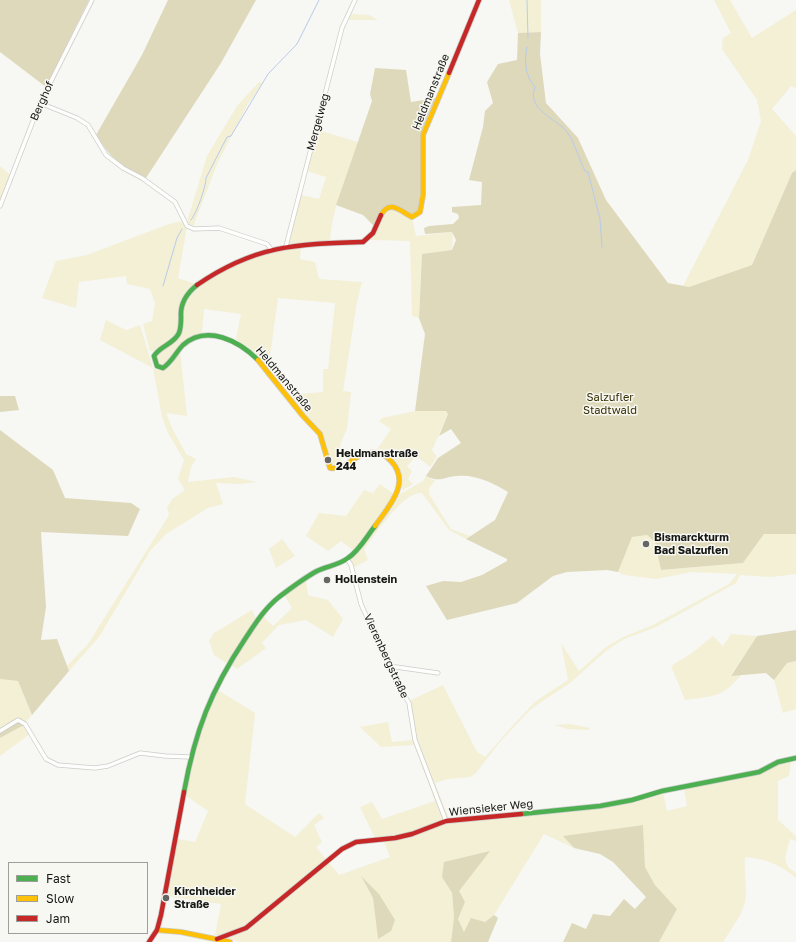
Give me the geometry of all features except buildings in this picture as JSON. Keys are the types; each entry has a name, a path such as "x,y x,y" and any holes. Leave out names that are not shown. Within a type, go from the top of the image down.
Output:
{"main road":[{"name":"Heldmanstraße","path":"348,560 395,496 400,484 400,476 395,465 380,454 368,452 358,455 339,469 330,468 326,460 324,443 320,434 307,421 253,355 238,342 215,336 195,339 181,346 170,364 163,368 157,366 153,361 153,356 156,352 178,336 182,304 190,291 239,261 271,249 286,246 363,242 370,240 374,234 380,213 386,208 396,207 412,217 420,212 423,194 423,135 479,0"},
{"path":"149,942 157,930 195,737 214,687 249,632 268,606 308,578 348,560"},
{"name":"Wiensieker Weg","path":"217,939 246,928 347,845 356,842 395,838 446,821 600,806 632,800 662,791 759,772 778,762 796,758"},
{"path":"157,930 181,932 230,942"}],"street":[{"name":"Berghof","path":"0,206 40,103 92,0"},
{"name":"Mergelweg","path":"286,246 342,28 355,0"},
{"path":"40,103 77,118 88,125 106,155 123,168 142,178 175,202 187,226 194,229 219,228 267,244 271,249"},
{"name":"Vierenbergstraße","path":"348,560 361,604 389,666 408,703 415,740 446,821"},
{"path":"389,666 438,674"},
{"path":"0,731 18,720 25,724 46,759 58,765 95,768 108,766 140,753 190,757"}],"shaded area":[{"path":"509,0 541,0 541,32 518,33"},
{"path":"714,0 730,0 752,38 796,10 796,88 791,86 772,109 796,136 796,170 792,173 752,265 689,287 683,286 748,160 761,121 757,100 722,49 723,38 731,33"},
{"path":"351,14 369,15 378,20 348,20"},
{"path":"259,82 263,83 248,104 218,162 193,227 187,222 207,156 237,106"},
{"path":"318,130 358,142 337,204 331,229 330,242 288,244 301,195 319,199 326,177 307,171"},
{"path":"0,166 11,176 0,203"},
{"path":"395,208 412,218 416,236 453,232 452,250 422,254 419,318 412,316 410,241 371,240 381,215 389,209"},
{"path":"182,221 187,227 178,278 196,284 181,303 179,329 173,339 154,351 150,351 143,324 152,321 155,303 150,289 127,284 126,276 79,282 76,308 42,298 56,261 87,255 166,225"},
{"path":"301,247 300,259 315,262 319,279 362,282 357,302 343,391 351,392 347,429 340,445 342,465 337,467 329,465 326,442 287,395 323,392 323,369 328,369 335,303 278,298 268,370 254,353 236,339 241,314 204,309 202,333 181,344 167,364 158,365 155,357 160,351 174,343 179,337 183,326 184,305 188,297 204,282 226,269 256,256 272,251"},
{"path":"106,320 126,330 140,325 153,368 100,340"},
{"path":"180,350 187,416 166,413 186,454 196,459 191,467 188,482 234,477 257,482 241,484 216,483 223,504 208,508 166,534 150,551 99,637 69,671 67,666 88,644 169,515 167,508 172,499 185,490 178,479 184,460 168,433 162,417 153,368 158,370 171,366"},
{"path":"415,411 446,411 448,414 432,450 437,457 430,467 416,456 407,466 412,471 408,479 413,484 403,490 401,489 400,470 376,451 391,429 379,421 382,418"},
{"path":"426,476 435,481 429,488 429,494 451,529 470,536 466,539 449,530 422,493 415,494 398,506 364,549 368,560 353,568 350,560 400,494 423,481"},
{"path":"380,484 394,494 354,551 341,541 328,551 306,536 319,513 346,516 364,490 373,493"},
{"path":"764,534 796,534 796,574 771,577 740,575 736,583 656,627 624,639 607,650 570,683 528,712 499,743 476,773 470,777 448,779 435,783 449,819 404,833 375,838 360,807 372,802 382,819 435,801 414,745 381,747 360,727 388,722 392,742 413,740 409,701 443,685 477,752 485,757 536,701 568,680 561,643 579,671 606,647 623,637 653,625 729,584 737,574 692,572 656,579 624,575 618,572 632,537 647,535 655,542 661,570 743,563"},
{"path":"282,539 295,556 276,568 269,549"},
{"path":"306,581 308,595 328,600 343,619 333,637 306,620 279,625 262,643 266,648 237,669 230,664 263,616 273,626 292,608 284,595"},
{"path":"252,610 256,619 226,663 214,655 209,641 214,633"},
{"path":"731,634 757,636 731,675 741,675 728,688 716,695 685,700 671,666 692,653 713,636 723,646"},
{"path":"796,661 796,709 783,713 774,680 787,663"},
{"path":"0,679 18,681 32,715 25,723 18,719 0,730"},
{"path":"216,689 255,713 245,804 295,837 319,813 324,818 314,825 322,842 316,847 339,875 390,857 383,840 446,822 600,807 663,792 667,811 687,806 684,788 759,773 779,764 791,761 789,776 778,781 778,820 796,836 796,841 790,839 786,854 786,863 791,870 796,873 796,878 784,869 772,863 745,857 746,894 744,907 738,920 723,942 659,942 677,909 655,885 645,867 643,825 564,836 574,848 544,834 494,915 485,922 464,932 458,919 465,902 442,877 452,893 454,917 451,942 240,942 215,935 221,904 166,896 178,839 195,842 208,811 185,795 190,767 210,702","holes":["362,878 395,920 378,939 373,898"]},
{"path":"570,724 590,728 588,730 568,729 554,725"},
{"path":"24,725 30,734 0,756 0,738"}],"green space":[{"path":"0,0 89,0 46,87 0,52"},
{"path":"168,0 256,0 221,63 146,178 117,161 96,135 142,55"},
{"name":"Salzufler Stadtwald","path":"541,32 540,54 546,103 578,138 606,200 668,283 689,287 752,265 792,173 796,170 796,534 764,534 743,563 661,570 655,542 647,535 632,537 618,572 607,570 567,572 553,576 517,603 447,620 426,586 443,581 461,582 482,575 507,561 507,559 466,539 495,520 508,492 490,482 470,476 435,479 426,476 438,458 461,443 451,429 439,436 448,414 446,411 415,411 425,334 419,318 422,254 452,250 456,240 452,232 425,234 424,228 429,226 453,224 459,218 458,214 452,212 452,207 481,205 482,182 469,180 483,127 485,111 493,103 487,82 498,64 517,60 518,33"},
{"path":"375,68 406,70 411,102 436,98 422,135 423,184 419,212 411,215 397,206 385,207 374,226 363,215 336,205 372,101 370,94"},
{"path":"0,396 15,396 19,410 0,412"},
{"path":"0,430 53,470 65,498 131,503 140,509 128,536 41,532 46,607 41,640 57,639 69,671 32,715 18,681 0,679"},
{"path":"796,630 796,661 787,663 774,680 766,673 731,676 757,636"},
{"path":"19,722 24,725 0,738 0,733"},
{"path":"643,825 645,867 655,885 677,909 659,942 563,942 572,923 586,929 593,914 610,916 624,899 635,909 646,897 613,862 600,854 574,848 563,836"},
{"path":"490,851 459,891 465,902 458,919 464,932 471,918 485,922 494,915 498,918 488,942 451,942 454,917 452,893 442,877 444,862"},
{"path":"361,876 379,894 395,920 391,931 378,939 373,898"}],"waterway":[{"path":"191,220 201,199 206,178 227,137 231,136 268,74 297,44 319,0"},
{"path":"527,0 528,38"},
{"path":"527,47 526,68 529,78 535,87 533,95 535,102 538,108 567,132 585,171 588,172 600,219 602,247"},
{"path":"163,286 177,238 182,229"}],"traffic: fast":[{"path":"197,285 187,295 183,303 181,325 177,337 154,356 157,366 163,368 169,363 183,345 192,339 202,336 212,336 232,341 258,360"},
{"path":"184,792 193,750 206,712 223,676 256,622 274,601 298,583 317,571 341,562 352,555 375,526"},
{"path":"521,814 600,806 632,800 662,791 759,772 778,762 796,758"}],"traffic: slow":[{"path":"381,215 384,210 392,207 412,217 420,212 423,195 423,135 449,73"},
{"path":"258,360 303,416 320,434 330,468 346,465 363,454 375,453 387,457 397,469 399,486 396,495 375,526"},
{"path":"157,930 181,932 230,942"}],"traffic: jam":[{"path":"449,73 479,0"},
{"path":"197,285 218,272 257,254 296,246 363,242 373,233 381,215"},
{"path":"149,942 157,930 161,915 184,792"},
{"path":"217,939 246,928 342,849 356,842 395,838 412,834 446,821 521,814"}],"place":[{"name":"Heldmanstraße 244","path":"328,460"},
{"name":"Bismarckturm Bad Salzuflen","path":"646,544"},
{"name":"Hollenstein","path":"327,580"},
{"name":"Kirchheider Straße","path":"166,898"}]}
